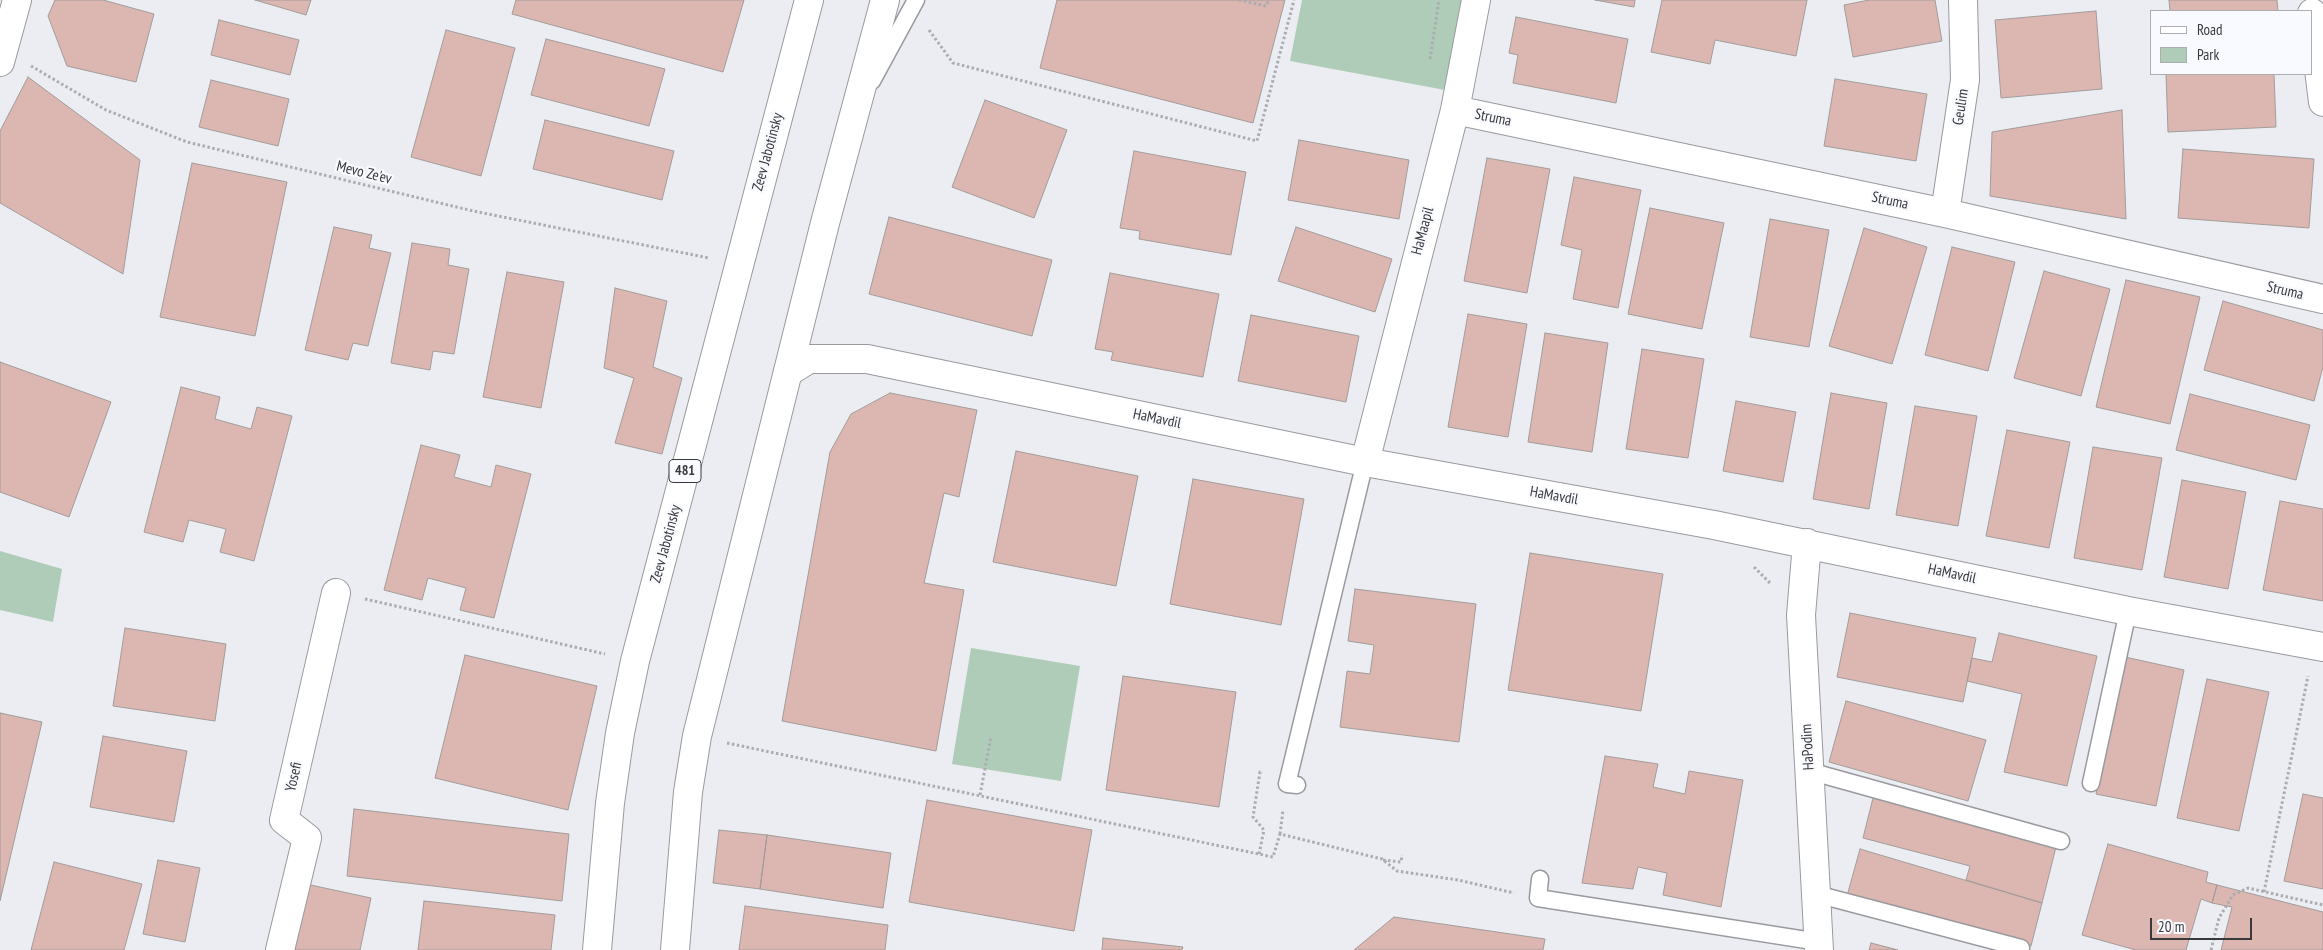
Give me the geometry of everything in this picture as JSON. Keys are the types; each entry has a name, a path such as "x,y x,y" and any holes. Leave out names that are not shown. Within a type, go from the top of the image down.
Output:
{"street":[{"path":"2,56 16,0"},
{"name":"Zeev Jabotinsky","path":"597,950 610,803 620,732 635,661 810,0"},
{"path":"675,950 688,792 697,736 884,0"},
{"name":"HaMaapil","path":"1365,462 1455,110 1476,0"},
{"name":"Geulim","path":"1945,213 1965,80 1963,0"},
{"path":"2313,20 2323,102"},
{"name":"Struma","path":"1455,110 1945,213 2323,299"},
{"name":"HaMavdil","path":"788,372 809,359 867,359 1365,462 1807,543 2128,610 2319,647"},
{"name":"HaPodim","path":"1807,543 1801,615 1819,946"},
{"name":"Yosefi","path":"280,950 307,838 284,820 336,593"}],"lane":[{"path":"855,111 914,4"},
{"path":"1297,784 1287,784 1365,462"},
{"path":"2091,783 2128,610"},
{"path":"1809,771 2061,841"},
{"path":"1540,879 1538,898 1819,946"},
{"path":"1816,894 2021,948"}],"path":[{"path":"1239,0 1266,6 1269,0"},
{"path":"914,4 953,63 1257,140 1294,0"},
{"name":"Mevo Ze'ev","path":"2,56 106,110 187,142 473,211 739,264"},
{"path":"1747,560 1801,615"},
{"path":"336,593 635,661"},
{"path":"2264,892 2319,647"},
{"path":"697,736 1273,857 1280,834 1382,860 1401,862 1402,855"},
{"path":"980,795 991,737"},
{"path":"1255,803 1253,817 1264,830 1259,854"},
{"path":"1382,860 1397,871 1458,880 1538,898"},
{"path":"2211,950 2220,918 2233,895 2248,888 2323,905"}],"green space":[{"path":"1302,0 1462,0 1445,90 1290,61"},
{"path":"0,551 62,569 53,622 0,610"},
{"path":"971,648 1080,666 1061,781 952,764"}],"building":[{"path":"55,0 103,0 154,14 136,82 67,66 48,16"},
{"path":"255,0 311,0 306,15"},
{"path":"516,0 744,0 723,72 512,14"},
{"path":"1057,0 1285,0 1253,123 1040,68"},
{"path":"1595,0 1635,0 1634,7"},
{"path":"1662,0 1807,0 1796,56 1715,40 1710,64 1651,52"},
{"path":"1869,0 1935,0 1942,41 1853,57 1844,5"},
{"path":"2169,0 2277,0 2278,10 2170,10"},
{"path":"2096,11 2102,89 2001,98 1995,20"},
{"path":"1516,17 1628,39 1616,103 1513,83 1518,55 1509,53"},
{"path":"219,20 299,40 290,75 211,55"},
{"path":"446,30 515,48 481,176 411,157"},
{"path":"546,39 665,69 649,126 531,95"},
{"path":"2166,75 2274,75 2276,127 2168,132"},
{"path":"28,77 140,160 123,274 0,203 0,131"},
{"path":"1835,79 1927,94 1916,161 1824,146"},
{"path":"211,80 289,99 278,146 199,127"},
{"path":"985,100 1067,130 1034,218 952,187"},
{"path":"2122,110 2126,219 1990,196 1992,132"},
{"path":"545,120 674,151 662,200 533,169"},
{"path":"1299,140 1409,160 1399,219 1288,200"},
{"path":"2183,149 2314,159 2309,228 2178,218"},
{"path":"1134,151 1246,172 1231,255 1139,239 1140,231 1120,228"},
{"path":"1487,158 1550,169 1527,293 1464,281"},
{"path":"192,163 287,182 255,336 160,317"},
{"path":"1574,177 1641,190 1618,308 1573,299 1582,250 1561,245"},
{"path":"1650,208 1724,223 1702,329 1628,314"},
{"path":"889,217 1052,260 1032,336 869,294"},
{"path":"1770,219 1829,230 1809,347 1750,337"},
{"path":"334,227 372,235 369,248 391,253 368,346 353,343 348,360 305,350"},
{"path":"1296,227 1392,259 1375,312 1278,281"},
{"path":"1864,228 1927,247 1892,364 1829,346"},
{"path":"412,243 450,249 448,265 469,269 454,354 433,351 430,370 391,363"},
{"path":"1952,247 2015,262 1988,371 1925,355"},
{"path":"2044,271 2110,289 2081,396 2014,378"},
{"path":"507,272 564,282 541,408 483,397"},
{"path":"1110,273 1219,294 1203,377 1111,360 1113,352 1095,349"},
{"path":"2126,280 2200,297 2170,424 2096,407"},
{"path":"615,288 667,301 653,367 682,378 662,454 615,443 634,378 604,368"},
{"path":"2223,301 2323,330 2323,367 2314,401 2204,370"},
{"path":"1468,314 1527,324 1508,437 1448,427"},
{"path":"1251,315 1359,336 1346,402 1238,381"},
{"path":"1545,333 1608,343 1592,452 1528,442"},
{"path":"1642,349 1704,359 1688,458 1626,449"},
{"path":"0,362 111,402 69,517 0,492"},
{"path":"181,387 220,397 215,419 251,429 257,407 292,416 254,561 220,552 226,529 189,520 183,542 144,532"},
{"path":"890,393 977,410 959,497 944,493 924,583 964,590 936,751 782,721 830,452 851,414"},
{"path":"1831,393 1887,403 1869,509 1813,499"},
{"path":"2190,394 2310,425 2296,480 2176,450"},
{"path":"1736,401 1796,412 1783,482 1723,471"},
{"path":"1915,406 1977,416 1958,526 1896,515"},
{"path":"2007,430 2070,442 2049,548 1986,536"},
{"path":"421,445 460,455 454,477 491,487 496,465 531,474 494,618 460,610 466,588 428,578 422,600 384,590"},
{"path":"2093,447 2162,458 2142,570 2074,558"},
{"path":"1016,451 1138,476 1116,586 993,562"},
{"path":"1193,479 1304,499 1281,625 1170,604"},
{"path":"2182,480 2246,492 2228,589 2164,577"},
{"path":"2280,501 2323,509 2323,601 2263,590"},
{"path":"1530,553 1663,574 1641,711 1508,690"},
{"path":"1355,589 1476,604 1459,742 1340,727 1347,671 1370,674 1374,645 1348,641"},
{"path":"1850,613 1976,638 1963,702 1837,677"},
{"path":"125,628 226,644 215,721 113,706"},
{"path":"1999,633 2097,656 2067,786 2004,772 2022,694 1967,681 1972,658 1992,662"},
{"path":"465,655 597,686 568,810 435,778"},
{"path":"2125,657 2184,670 2156,806 2096,794"},
{"path":"1123,676 1236,692 1219,807 1106,790"},
{"path":"2207,679 2269,692 2239,831 2177,818"},
{"path":"1846,701 1986,740 1968,801 1829,762"},
{"path":"0,713 42,722 0,901"},
{"path":"103,736 187,751 174,822 90,807"},
{"path":"1605,756 1658,764 1653,787 1685,794 1689,771 1743,780 1721,907 1663,895 1667,873 1638,867 1633,889 1582,883"},
{"path":"2303,794 2323,798 2323,889 2284,881"},
{"path":"1873,798 2056,847 2042,903 1966,880 1970,866 1863,838"},
{"path":"927,800 1092,830 1074,931 909,902"},
{"path":"354,809 569,834 562,901 347,876"},
{"path":"719,830 767,835 760,889 713,883"},
{"path":"767,835 891,853 883,908 760,889"},
{"path":"2108,844 2208,872 2206,882 2217,885 2212,903 2201,899 2186,950 2136,950 2082,935"},
{"path":"1860,849 2042,903 2031,946 1847,896"},
{"path":"158,860 200,868 185,942 143,934"},
{"path":"54,862 142,884 124,950 31,950"},
{"path":"306,884 371,898 360,950 291,950"},
{"path":"2217,885 2323,912 2323,950 2221,950 2232,907 2212,903"},
{"path":"424,901 555,915 551,950 418,950"},
{"path":"745,906 888,925 885,950 739,950"},
{"path":"1394,917 1545,939 1543,950 1354,950"},
{"path":"1103,938 1183,947 1182,950 1102,950"},
{"path":"1871,943 1898,950 1869,950"}]}
